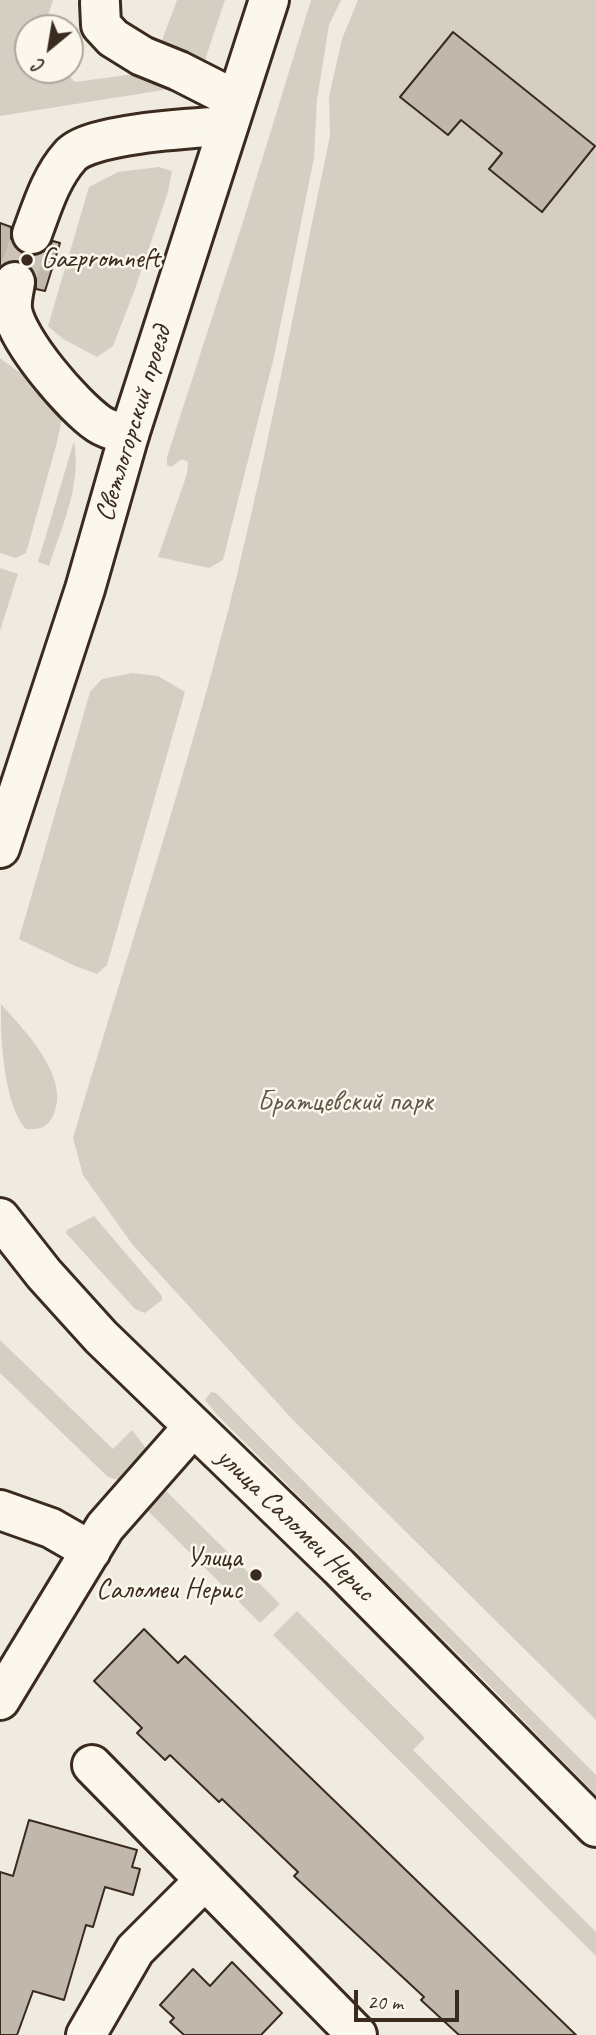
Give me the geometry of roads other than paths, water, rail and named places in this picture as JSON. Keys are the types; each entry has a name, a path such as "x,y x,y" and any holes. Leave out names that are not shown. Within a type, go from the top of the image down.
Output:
{"main road":[{"name":"Светлогорский проезд","path":"0,848 85,589 129,435 269,0"},
{"path":"100,3 101,25 113,38 142,56 178,71 232,113"},
{"path":"32,234 51,185 72,153 96,143 232,113"},
{"path":"15,282 12,308 17,327 36,356 77,406 102,425 129,435"},
{"name":"улица Саломеи Нерис","path":"0,1218 44,1274 101,1337 340,1567 596,1826"},
{"path":"0,1700 105,1527 193,1427"},
{"path":"0,1510 51,1528 91,1551"},
{"path":"92,1765 357,2035"},
{"path":"86,2035 135,1950 205,1880"}],"tunnel":[{"path":"15,282 32,234"}],"place":[{"name":"Gazpromneft","path":"27,260"},
{"name":"Улица Саломеи Нерис","path":"256,1575"}],"park label":[{"name":"Братцевский парк","path":"345,1103"}]}
